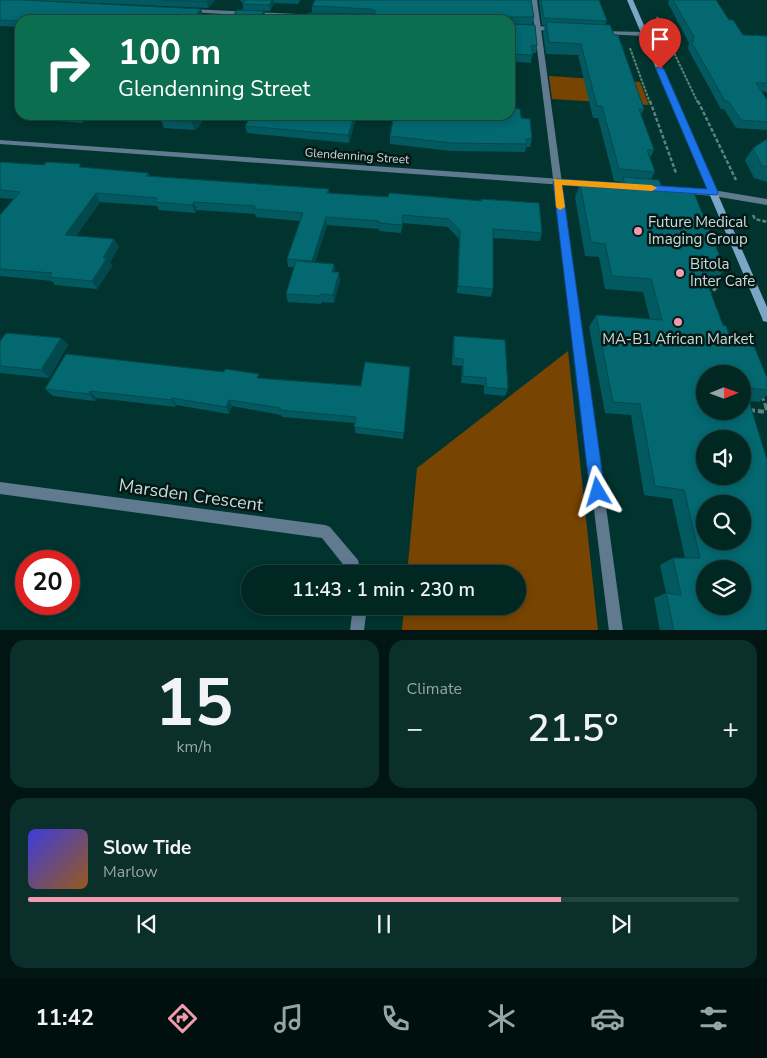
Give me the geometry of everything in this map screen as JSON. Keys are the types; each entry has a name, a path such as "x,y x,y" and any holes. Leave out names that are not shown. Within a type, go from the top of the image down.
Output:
{"main road":[{"path":"630,0 767,318"}],"street":[{"path":"534,0 616,630"},
{"path":"181,10 270,15"},
{"path":"515,27 566,30"},
{"path":"595,31 645,34"},
{"name":"Glendenning Street","path":"0,142 713,192 767,202"},
{"name":"Marsden Crescent","path":"0,488 325,532 353,565"},
{"path":"357,630 359,615"}],"path":[{"path":"653,9 755,219 767,222"},
{"path":"624,33 683,190"},
{"path":"702,298 719,286 712,268"},
{"path":"751,410 767,411 761,394"}],"shaded area":[{"path":"549,76 640,82 649,105 552,99"},
{"path":"568,351 598,630 402,630 403,615 526,615 526,565 408,565 417,468"}],"building":[{"path":"0,0 201,9 196,15 15,15 15,21 0,20"},
{"path":"161,0 208,0 207,2"},
{"path":"245,0 272,0 269,5 242,4"},
{"path":"315,0 531,0 534,17 515,17 515,15 307,15 308,13 375,14 375,11 371,9 312,6"},
{"path":"541,0 599,0 607,21 544,18"},
{"path":"673,0 716,0 729,20 733,20 743,35 767,36 767,83 756,83 767,100 767,122 741,120 728,101 725,101 691,41 694,41 692,37 694,37"},
{"path":"237,10 264,11 262,15 234,15"},
{"path":"546,22 610,25 614,35 618,35 644,109 639,109 654,150 647,150 655,172 619,169 602,106 597,106 581,44 549,42"},
{"path":"515,24 535,25 537,46 531,45 533,55 515,54"},
{"path":"515,108 520,109 521,118 530,119 532,139 526,139 527,144 452,143 390,136 393,120 515,120"},
{"path":"161,120 196,120 192,122"},
{"path":"248,120 353,120 348,135 245,126"},
{"path":"767,139 767,167 762,166 753,148"},
{"path":"0,162 44,165 46,162 81,164 79,167 148,173 146,176 329,189 327,193 388,197 389,193 482,201 481,199 539,203 542,233 493,229 493,289 458,286 460,230 449,219 403,215 402,225 379,223 379,221 326,217 312,261 287,259 303,213 254,209 255,206 194,202 192,205 155,202 157,198 96,193 65,235 114,239 103,258 107,258 92,281 49,277 52,273 0,269 0,215 20,192 0,190"},
{"path":"623,177 659,180 663,191 694,193 725,269 701,267 723,325 726,326 733,345 754,346 767,378 767,390 751,389 751,365 696,365 696,420 751,420 751,408 767,460 767,630 674,630 666,593 681,595 673,558 700,558 698,550 751,550 751,495 696,495 696,541 684,490 655,486 640,404 613,402 596,315 662,320 651,279 612,276 605,244 591,242 580,184 625,187"},
{"path":"296,261 334,264 332,272 339,272 333,295 286,294"},
{"path":"6,333 61,338 41,370 0,366 0,341"},
{"path":"454,336 505,340 508,389 486,387 486,378 463,376 463,359 454,358"},
{"path":"66,354 224,372 225,369 259,374 257,378 361,386 365,362 410,367 404,433 354,427 356,417 280,410 280,408 229,400 226,407 172,398 171,400 90,391 89,394 45,389"}],"slow traffic":[{"path":"560,207 557,182 652,188"}],"place":[{"name":"Future Medical Imaging Group","path":"638,231"},
{"name":"Bitola Inter Cafe","path":"680,273"},
{"name":"MA-B1 African Market","path":"678,322"}],"route":[{"path":"598,492 557,182 713,192 660,69"}]}
